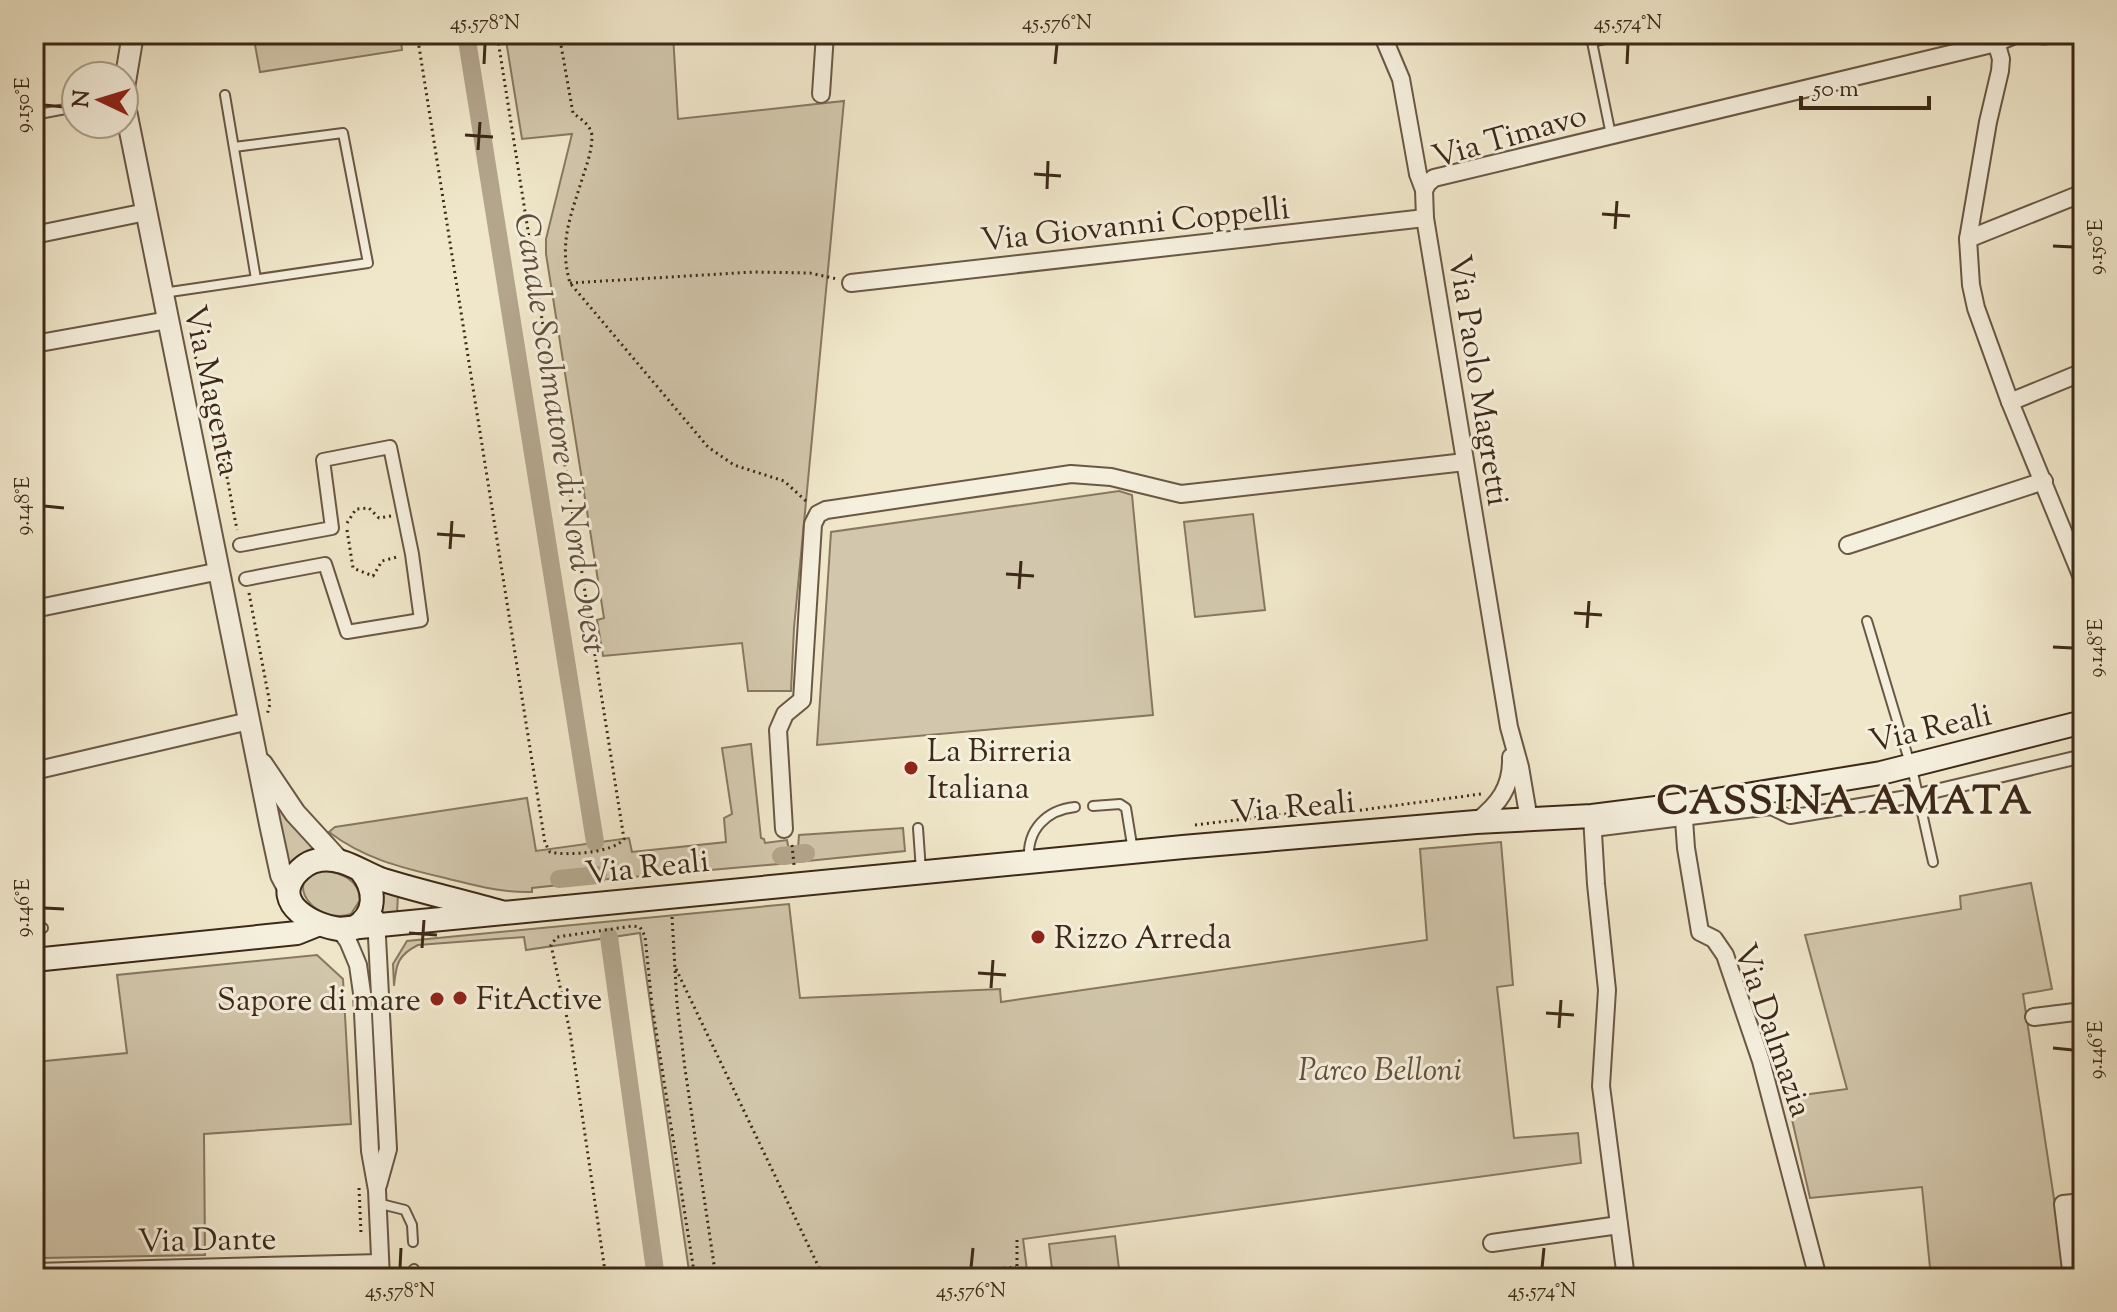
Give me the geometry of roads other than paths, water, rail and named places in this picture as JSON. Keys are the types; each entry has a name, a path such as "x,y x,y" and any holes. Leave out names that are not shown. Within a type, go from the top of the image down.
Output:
{"main road":[{"name":"Via Reali","path":"34,960 337,927 383,929 501,912 1133,852 1476,822 1529,820 1593,823 1685,812 1911,767 2083,722"},
{"path":"264,937 282,919 296,874 309,862 329,859 361,871 369,884 373,901 367,917 337,927 306,919 290,897"},
{"name":"Via Reali","path":"361,871 501,912"}],"street":[{"name":"Via Magenta","path":"129,60 133,34"},
{"path":"821,94 825,34"},
{"name":"Via Paolo Magretti","path":"1382,34 1401,79 1418,174 1424,190 1425,218 1511,739 1520,767 1529,820"},
{"name":"Via Timavo","path":"1424,190 1434,178 2017,34"},
{"path":"1995,38 2001,59 2000,71 1968,239 1968,268 1976,308 2010,402 2083,580"},
{"name":"Via Magenta","path":"132,140 220,571 257,723 257,758 281,875 290,897"},
{"path":"1968,239 2083,193"},
{"path":"34,235 146,212"},
{"name":"Via Giovanni Coppelli","path":"851,283 1425,218"},
{"path":"34,344 168,320"},
{"path":"2010,402 2083,372"},
{"path":"240,545 332,528 323,460 390,447 412,554 421,620 347,632 325,564 246,579"},
{"path":"784,829 778,730 785,714 802,700 813,524 818,514 826,510 1071,474 1111,477 1181,494 1465,462"},
{"path":"1848,545 2044,481"},
{"path":"34,609 220,571"},
{"path":"34,771 257,723"},
{"name":"Via Paolo Magretti","path":"1476,822 1492,810 1509,785 1511,739"},
{"path":"1685,812 1771,808 1790,817 1919,795 2083,756"},
{"name":"Via Magenta","path":"257,758 295,813 339,861"},
{"name":"Via Dalmazia","path":"1685,812 1686,848 1700,932 1714,939 1725,955 1761,1061 1818,1278"},
{"path":"1593,823 1607,990 1601,1086 1626,1278"},
{"path":"373,901 383,929 388,1149 377,1197"},
{"path":"337,927 348,941 358,965 381,1271"},
{"path":"2034,1017 2083,1011"},
{"path":"2072,1278 2063,1204 2083,1202"},
{"path":"1492,1243 1619,1225"},
{"name":"Via Dante","path":"34,1272 381,1271"}],"lane":[{"name":"Via Timavo","path":"1611,135 1592,42 1629,34"},
{"path":"225,95 256,279"},
{"path":"34,115 60,110"},
{"path":"163,293 368,263 343,133 234,147"},
{"path":"1867,621 1919,795 1933,862"},
{"path":"1093,806 1113,803 1126,808 1133,852"},
{"path":"1029,862 1028,846 1039,823 1058,811 1075,807"},
{"path":"918,828 921,872"},
{"path":"377,1197 405,1210 412,1225 413,1242"}],"waterway":[{"name":"Canale Scolmatore di Nord Ovest","path":"466,34 595,842"},
{"path":"2044,37 2052,34"},
{"path":"781,856 806,853"},
{"path":"568,873 569,878"},
{"path":"559,879 598,875"},
{"name":"Canale Scolmatore di Nord Ovest","path":"609,937 656,1278"}],"place":[{"name":"La Birreria Italiana","path":"911,768"},
{"name":"Rizzo Arreda","path":"1038,937"},
{"name":"FitActive","path":"460,998"},
{"name":"Sapore di mare","path":"437,999"}],"district":[{"name":"CASSINA AMATA","path":"1845,799"}],"park label":[{"name":"Parco Belloni","path":"1380,1069"}]}
